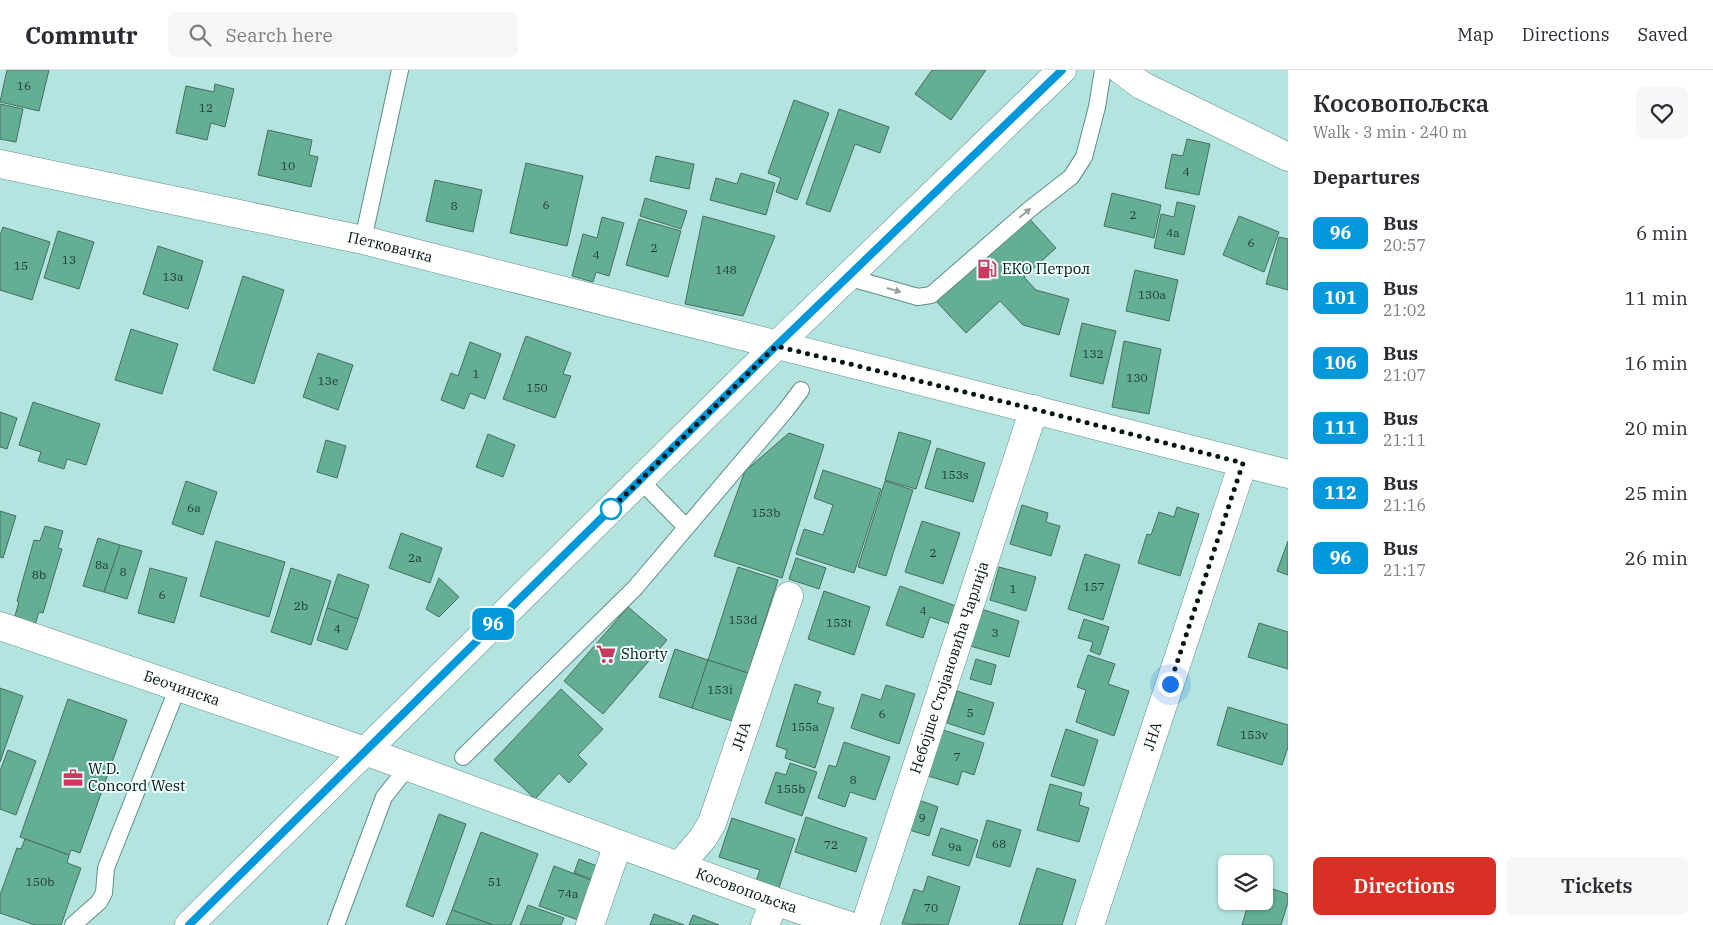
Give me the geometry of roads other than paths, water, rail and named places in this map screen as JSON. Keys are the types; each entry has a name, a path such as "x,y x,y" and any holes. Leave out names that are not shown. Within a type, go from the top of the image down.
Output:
{"street":[{"path":"189,925 776,346 1062,70"},
{"path":"1121,70 1141,85 1288,157"},
{"name":"Петковачка","path":"0,164 363,240 776,346"},
{"path":"776,346 1288,474"},
{"name":"Небојше Стојановића Чарлија","path":"865,925 1034,409"},
{"name":"ЈНА","path":"1090,925 1243,463"},
{"name":"ЈНА","path":"679,866 704,838 712,823 789,596"},
{"name":"Беочинска","path":"0,626 365,751"},
{"name":"Косовопољска","path":"365,751 679,866 770,913 847,925"},
{"path":"590,925 618,844"}],"lane":[{"path":"363,240 400,70"},
{"path":"847,277 918,297 931,295 1070,177 1084,157 1100,98 1103,70"},
{"path":"463,757 634,588 801,390"},
{"path":"640,480 686,527"},
{"path":"73,925 99,902 104,893 106,868 178,687"},
{"path":"336,925 384,798 408,767"}],"place":[{"name":"ЕКО Петрол","path":"987,269"},
{"name":"Shorty","path":"606,654"},
{"name":"W.D. Concord West","path":"73,778"}]}
